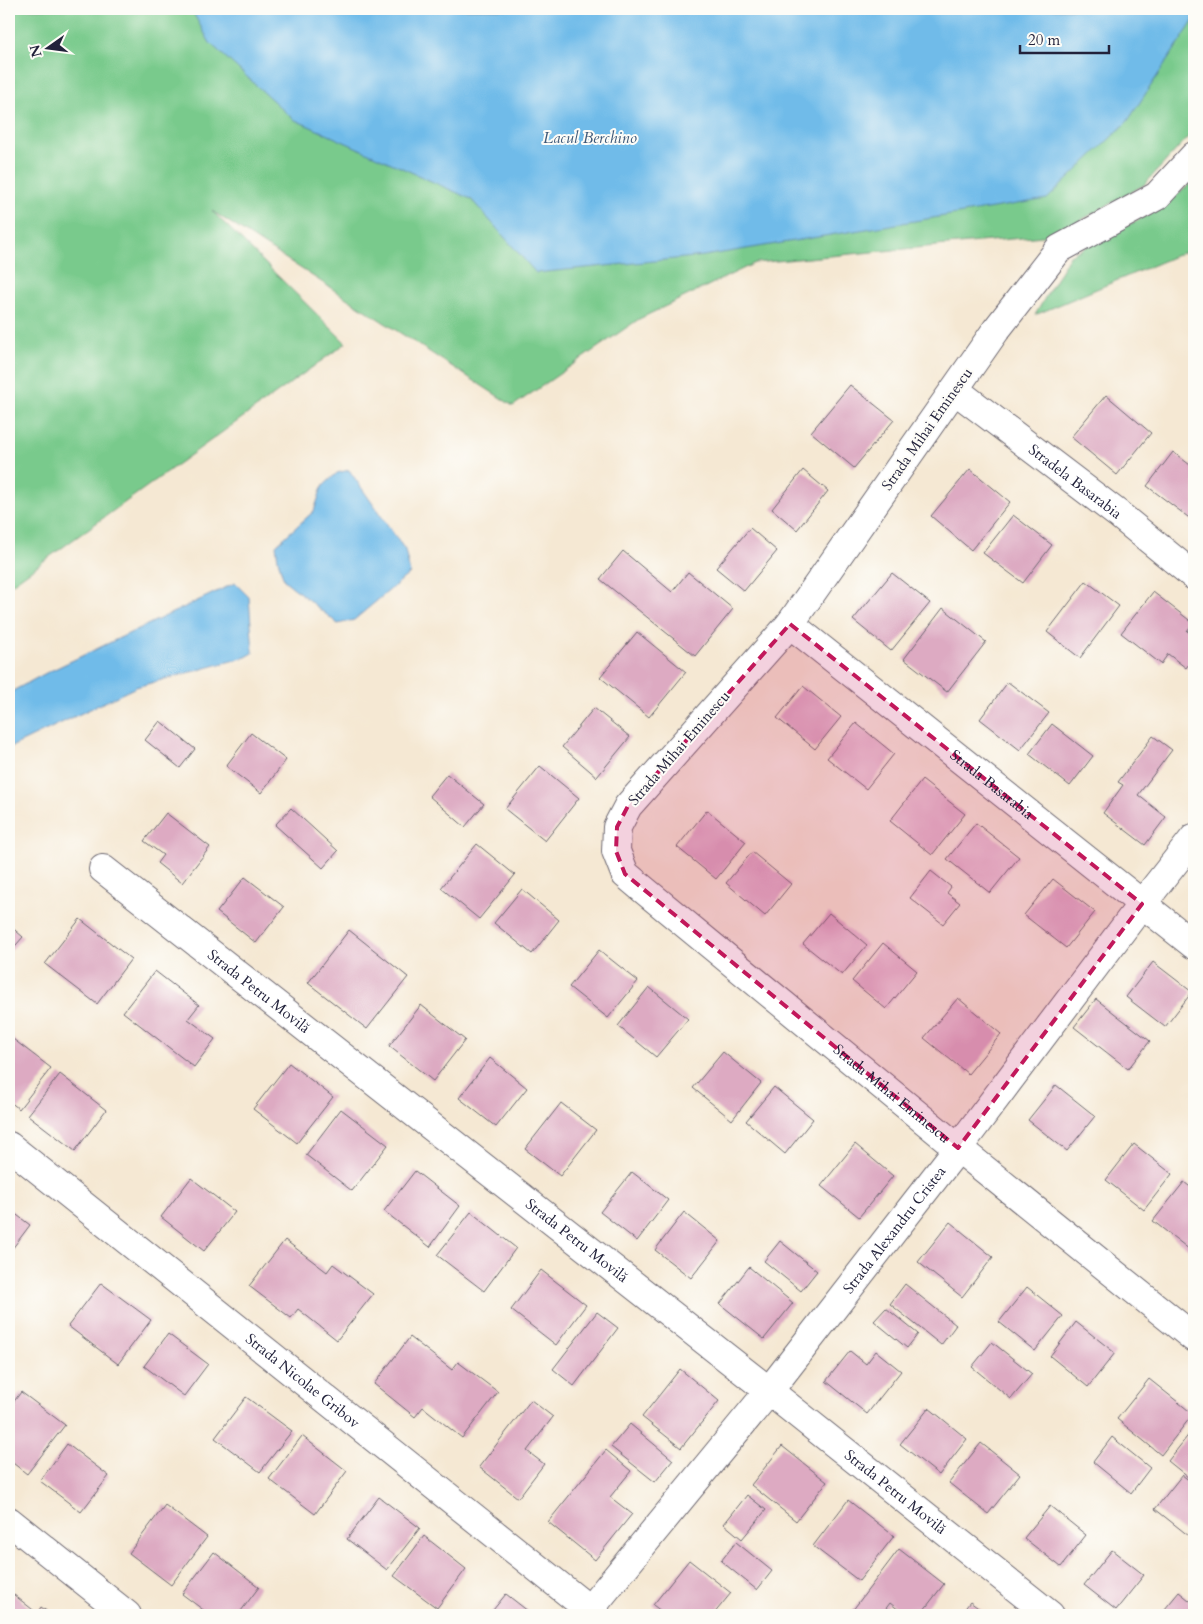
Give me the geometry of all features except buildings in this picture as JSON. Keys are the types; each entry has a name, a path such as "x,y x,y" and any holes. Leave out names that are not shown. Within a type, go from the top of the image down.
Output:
{"street":[{"name":"Strada Mihai Eminescu","path":"1194,156 1157,196 1059,249 996,330 790,624 628,806 617,827 616,852 625,874 958,1148 1194,1338"},
{"name":"Stradela Basarabia","path":"955,390 1118,514 1194,576"},
{"name":"Strada Basarabia","path":"790,624 1194,945"},
{"name":"Strada Alexandru Cristea","path":"590,1613 769,1391 958,1148 1194,838"},
{"name":"Strada Petru Movilă","path":"103,869 769,1391 1050,1615"},
{"name":"Strada Nicolae Gribov","path":"9,1146 590,1613"},
{"path":"9,1521 128,1615"}],"highlighted area":[{"path":"790,624 1142,904 958,1148 625,874 616,851 617,827 628,806"}],"green space":[{"path":"9,9 1194,9 1194,127 1191,134 1144,185 1054,235 755,263 639,319 513,406 212,211 346,343 9,586"},
{"path":"1194,181 1194,248 1035,315 1070,255 1161,208"}],"water":[{"name":"Lacul Berchino","path":"191,9 1194,9 1194,20 1127,122 1047,199 704,256 536,273 471,199 293,119 210,43"},
{"path":"349,470 405,550 410,573 354,620 338,624 284,580 276,545 314,511 322,487 337,473"},
{"path":"235,583 249,597 253,653 246,657 136,687 9,748 9,693 46,673"}]}
